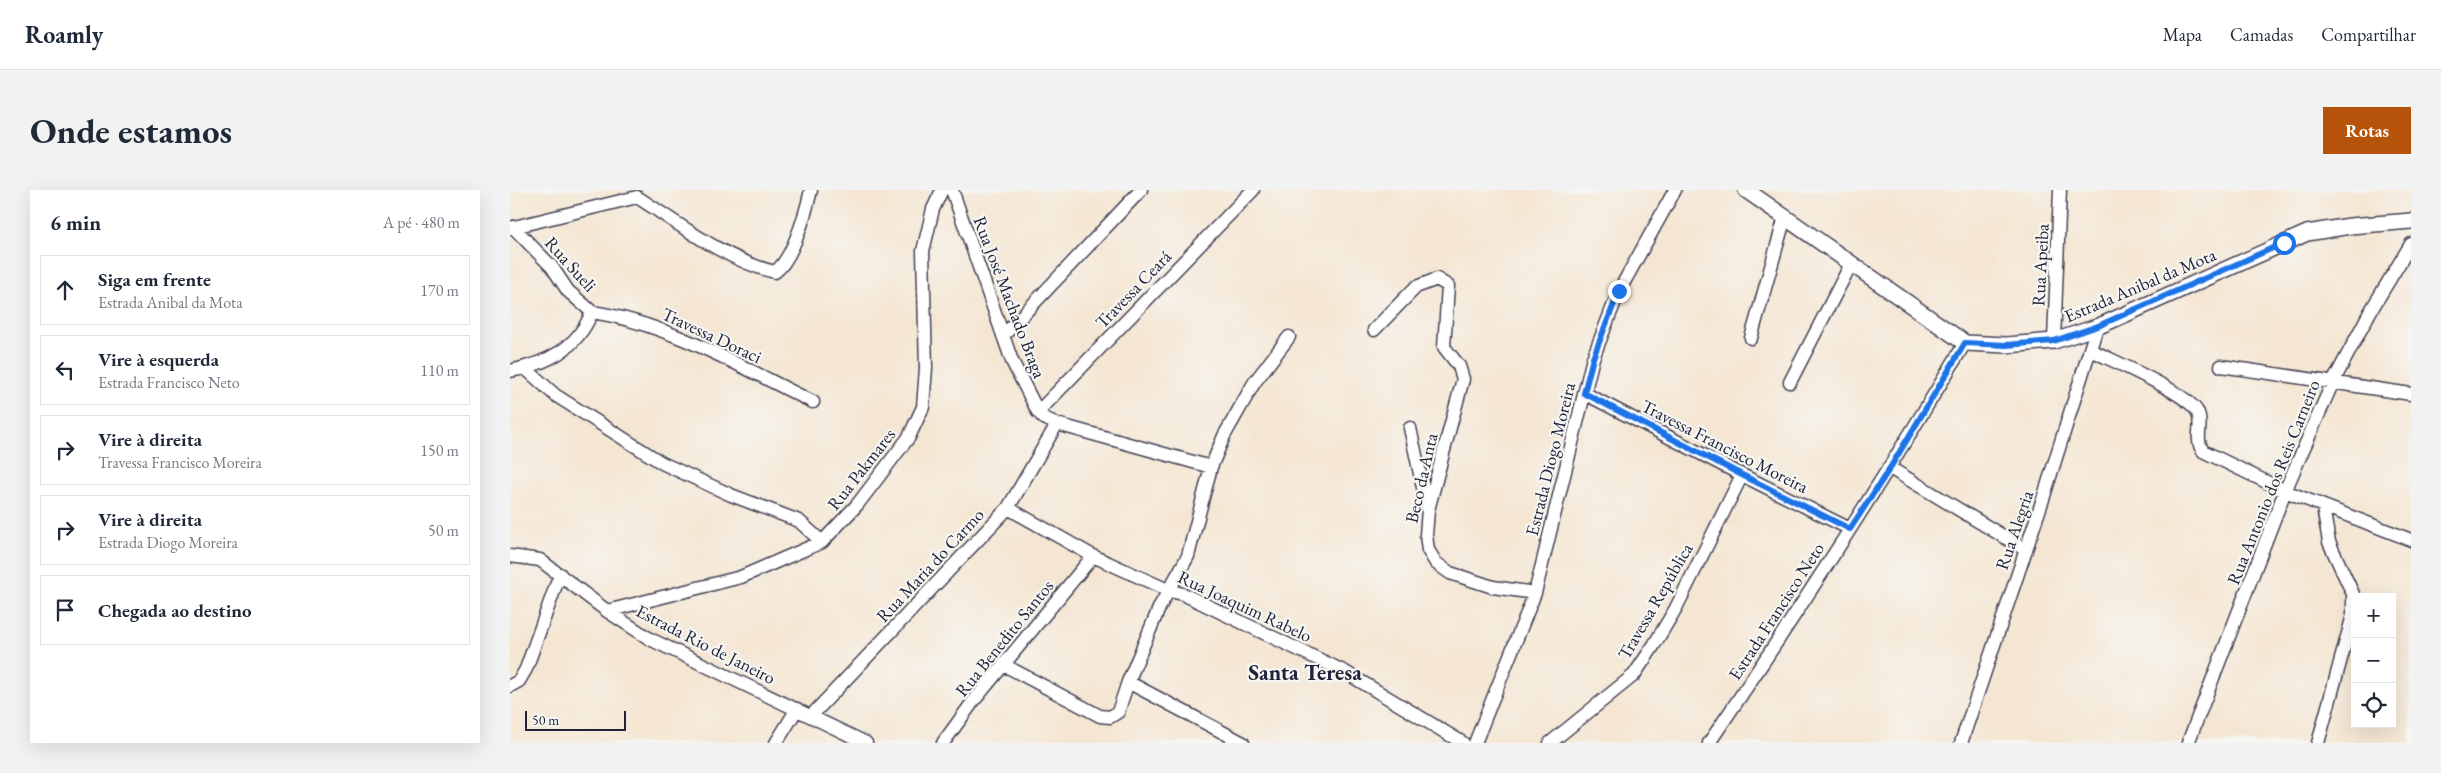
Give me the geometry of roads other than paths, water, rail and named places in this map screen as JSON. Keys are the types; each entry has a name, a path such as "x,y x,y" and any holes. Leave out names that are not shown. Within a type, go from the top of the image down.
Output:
{"street":[{"path":"511,227 642,194 726,252 762,269 775,272 782,267 791,247 806,210 811,190"},
{"name":"Rua Pakmares","path":"607,611 741,577 822,542 858,506 909,438 923,407 926,368 923,251 934,209 942,190"},
{"name":"Rua José Machado Braga","path":"952,190 1012,361 1038,412"},
{"path":"1004,336 1140,190"},
{"name":"Travessa Ceará","path":"1038,412 1253,190"},
{"name":"Estrada Diogo Moreira","path":"1475,743 1535,593 1593,358 1619,291 1675,190"},
{"path":"1746,190 1965,343"},
{"name":"Rua Apeiba","path":"2054,341 2060,190"},
{"path":"1751,338 1785,218"},
{"name":"Estrada Anibal da Mota","path":"1965,343 2006,345 2054,341 2098,326 2307,233 2350,226 2411,221"},
{"name":"Rua Sueli","path":"510,371 525,368 548,359 579,338 592,312 568,291 552,267 511,227"},
{"name":"Rua Antonio dos Reis Carneiro","path":"2188,743 2285,491 2332,384 2370,312 2411,244"},
{"path":"1790,382 1851,264"},
{"name":"Beco da Anta","path":"1374,330 1416,287 1437,279 1448,286 1444,346 1459,366 1463,379 1428,510 1426,535 1428,550 1436,563 1450,573 1493,587 1535,593"},
{"name":"Travessa Doraci","path":"592,312 616,315 667,332 812,402"},
{"name":"Rua Alegria","path":"1961,743 2026,550 2098,326"},
{"path":"1004,665 1100,716 1110,717 1118,712 1128,682 1160,606 1188,556 1211,467 1224,436 1254,383 1289,337"},
{"name":"Estrada Francisco Neto","path":"1709,743 1788,626 1890,468 1965,343"},
{"path":"2091,350 2159,384 2193,406 2198,413 2198,439 2203,451 2285,491 2411,540"},
{"path":"2221,366 2332,384 2411,394"},
{"path":"525,368 555,395 662,463 699,482 799,521 822,542"},
{"name":"Travessa Francisco Moreira","path":"1584,393 1850,529"},
{"path":"1038,412 1044,418 1057,424 1211,467"},
{"name":"Rua Maria do Carmo","path":"811,716 1008,508 1057,424"},
{"path":"1410,428 1428,510"},
{"path":"1890,468 2026,550"},
{"name":"Travessa República","path":"1550,743 1634,675 1676,608 1742,475"},
{"path":"2318,743 2353,615 2353,594 2329,542 2323,507"},
{"name":"Rua Joaquim Rabelo","path":"1008,508 1093,556 1170,591 1183,594 1345,672 1463,743"},
{"name":"Estrada Rio de Janeiro","path":"510,556 540,560 607,611 650,639 866,743"},
{"name":"Rua Benedito Santos","path":"943,743 972,703 1093,556"},
{"path":"510,686 519,681 526,669 560,574"},
{"path":"1128,682 1243,743"},
{"path":"776,743 797,709"}],"district":[{"name":"Santa Teresa","path":"1305,672"}]}
